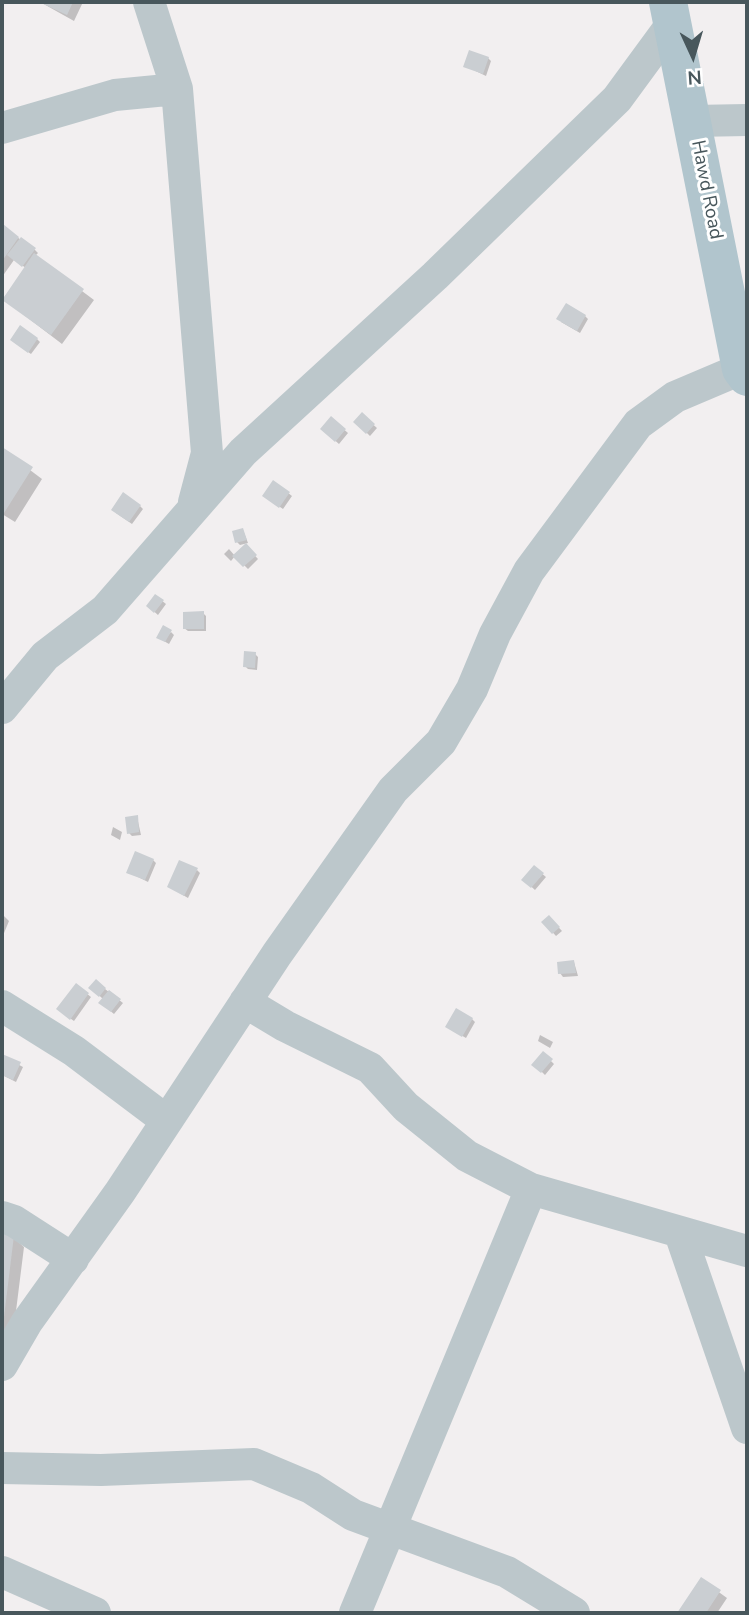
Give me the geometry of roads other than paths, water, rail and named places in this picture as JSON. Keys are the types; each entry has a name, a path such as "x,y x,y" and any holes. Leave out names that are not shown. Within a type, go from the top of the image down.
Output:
{"main road":[{"name":"Hawd Road","path":"670,13 744,373"}],"street":[{"path":"149,2 177,89 208,453 192,510"},
{"path":"2,708 45,656 105,610 243,452 435,276 617,99 670,13"},
{"path":"2,128 115,95 177,89"},
{"path":"693,121 747,120"},
{"path":"2,1364 27,1322 73,1259 245,1002 393,790 441,742 472,689 495,634 529,571 638,424 674,397 744,373"},
{"path":"245,1002 285,1026 370,1068 406,1107 467,1156 531,1189 747,1251"},
{"path":"2,1006 84,1059 167,1121"},
{"path":"355,1613 531,1189"},
{"path":"2,1217 14,1221 73,1259"},
{"path":"680,1233 747,1428"},
{"path":"2,1468 101,1470 254,1464 281,1473 353,1514 507,1572 574,1613"},
{"path":"2,1572 95,1613"}]}
